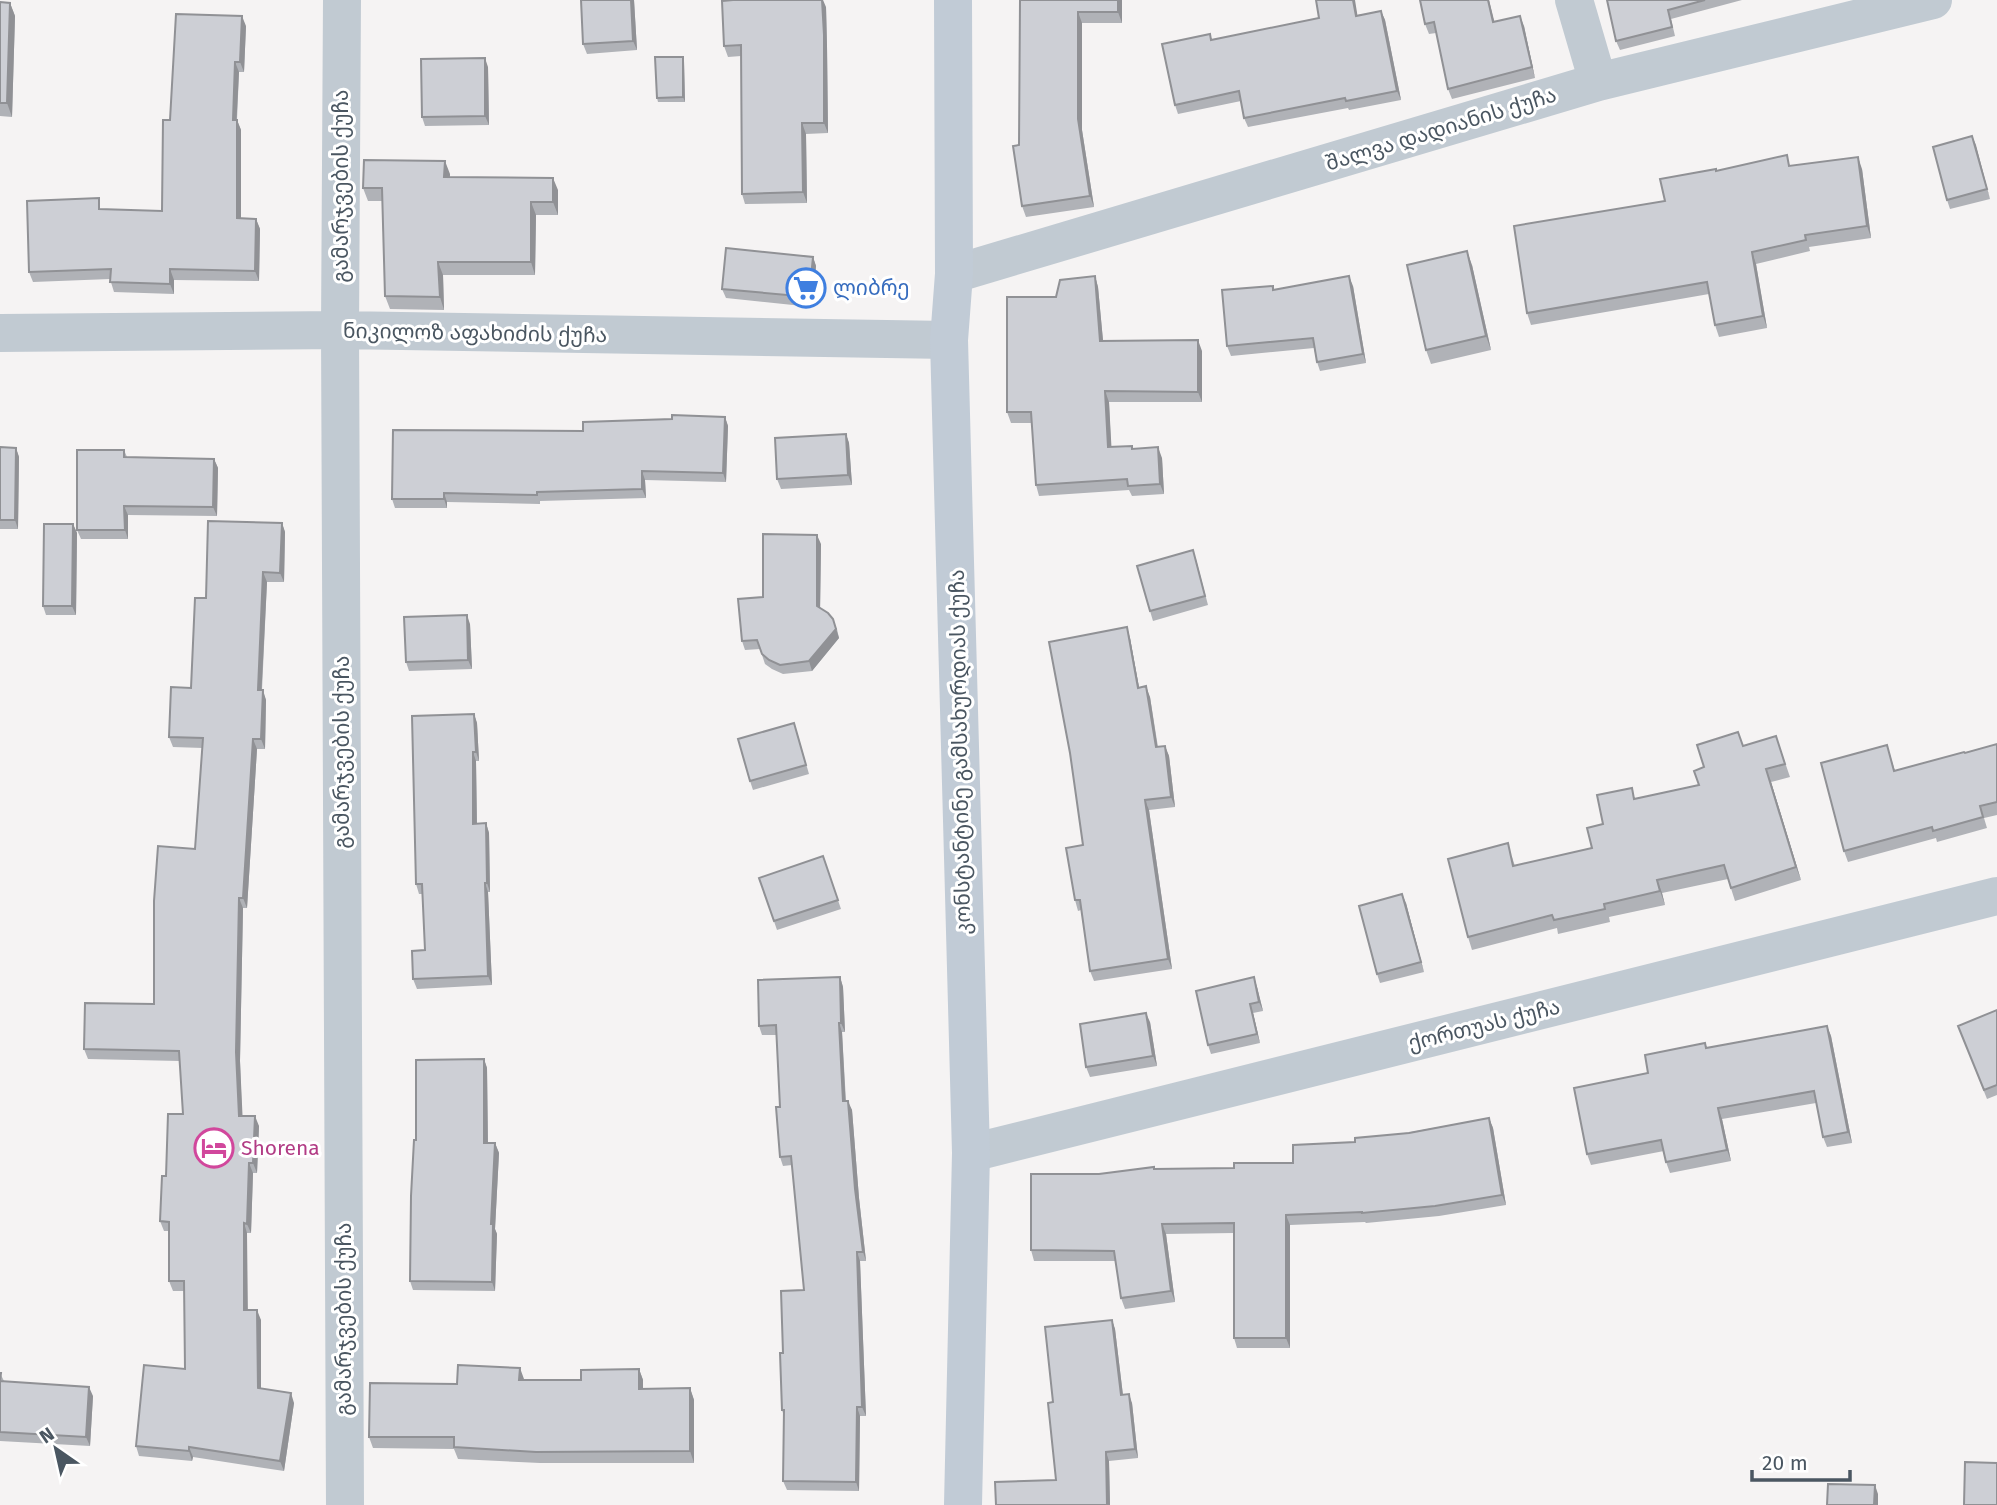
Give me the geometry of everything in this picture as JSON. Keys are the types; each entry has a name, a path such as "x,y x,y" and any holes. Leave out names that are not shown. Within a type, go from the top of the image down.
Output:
{"main road":[{"name":"კონსტანტინე გამსახურდიას ქუჩა","path":"953,0 954,274 950,340 971,1153 962,1505"}],"street":[{"name":"გამარჯვების ქუჩა","path":"342,0 340,330 345,1505"},
{"path":"1574,0 1598,82"},
{"name":"შალვა დადიანის ქუჩა","path":"954,274 1598,82 1933,0"},
{"name":"ნიკილოზ აფახიძის ქუჩა","path":"0,333 340,330 950,340"},
{"name":"ქორთუას ქუჩა","path":"971,1153 1997,896"}],"building":[{"path":"581,0 631,0 633,41 583,44"},
{"path":"822,0 824,123 802,123 803,192 742,194 741,45 724,46 722,1"},
{"path":"1020,0 1118,0 1118,12 1078,12 1078,119 1090,196 1022,206 1013,146 1019,145"},
{"path":"1316,0 1353,0 1356,16 1381,11 1397,91 1346,101 1345,98 1244,118 1239,91 1175,105 1162,44 1210,34 1211,40 1319,18"},
{"path":"1420,0 1488,0 1493,22 1520,16 1532,67 1448,89 1434,22 1425,24"},
{"path":"1607,0 1705,0 1668,10 1672,27 1616,41"},
{"path":"0,2 10,3 7,103 0,103"},
{"path":"176,14 242,16 240,62 235,62 233,120 237,120 237,218 256,219 255,271 170,269 170,284 110,282 111,269 29,272 27,201 99,198 99,209 162,211 163,120 170,120"},
{"path":"655,57 683,57 683,97 657,98"},
{"path":"485,58 485,116 422,117 421,59"},
{"path":"1972,136 1987,189 1947,200 1933,147"},
{"path":"1787,155 1789,166 1858,157 1867,226 1805,235 1806,240 1752,252 1763,316 1715,325 1707,282 1527,313 1514,226 1665,201 1660,179 1716,171"},
{"path":"364,160 445,161 444,177 553,178 553,202 531,202 531,262 438,262 440,297 385,296 382,188 363,188"},
{"path":"726,248 813,257 809,297 722,289"},
{"path":"1467,251 1486,336 1426,350 1407,265"},
{"path":"1095,276 1100,341 1198,340 1198,392 1105,391 1108,447 1158,447 1160,484 1128,486 1127,479 1036,485 1031,412 1007,412 1007,297 1056,297 1060,280"},
{"path":"1349,276 1363,354 1317,362 1313,338 1227,346 1222,290 1273,286 1273,290"},
{"path":"672,415 725,417 723,473 642,471 642,489 537,492 537,495 444,493 444,499 392,499 393,430 583,431 583,422 672,419"},
{"path":"846,434 848,475 777,479 775,438"},
{"path":"0,447 16,448 15,520 0,520"},
{"path":"77,450 124,450 124,457 214,459 213,507 124,506 125,530 77,530"},
{"path":"208,521 282,523 280,573 263,572 258,690 263,690 261,739 253,739 243,898 239,898 236,1052 239,1116 255,1116 253,1163 249,1163 247,1224 244,1223 244,1310 257,1310 258,1388 291,1393 280,1461 189,1447 189,1451 136,1446 144,1365 185,1369 184,1281 169,1281 169,1222 160,1221 162,1176 166,1176 168,1114 183,1114 179,1051 84,1049 85,1003 154,1004 154,901 158,846 195,849 203,738 169,737 171,687 191,688 195,598 206,598"},
{"path":"44,524 73,524 72,606 43,606"},
{"path":"763,534 817,535 817,606 833,619 836,629 809,661 780,665 762,654 757,640 742,641 738,599 763,597"},
{"path":"1193,550 1205,596 1150,611 1137,566"},
{"path":"467,615 468,660 406,662 404,617"},
{"path":"1127,627 1138,688 1146,686 1156,747 1165,746 1171,797 1145,800 1168,959 1090,971 1080,900 1075,900 1066,848 1083,845 1070,753 1049,642"},
{"path":"474,714 476,752 473,752 473,824 486,823 488,976 413,979 412,951 425,950 422,884 416,884 412,716"},
{"path":"794,723 806,765 750,781 738,739"},
{"path":"1738,732 1743,746 1776,736 1785,764 1766,769 1796,867 1731,888 1724,865 1657,880 1660,891 1604,904 1605,909 1554,920 1552,915 1468,937 1448,859 1508,843 1513,866 1592,848 1587,828 1603,824 1597,795 1632,788 1634,799 1699,785 1694,771 1704,767 1697,745"},
{"path":"1997,744 1997,802 1980,806 1983,817 1933,831 1932,827 1844,851 1821,763 1887,745 1894,771"},
{"path":"823,856 838,900 774,921 759,878"},
{"path":"1402,894 1421,962 1377,974 1359,906"},
{"path":"840,977 839,1023 843,1101 848,1101 863,1252 857,1252 862,1407 857,1407 856,1482 783,1481 781,1291 804,1290 791,1156 780,1157 776,1107 780,1107 776,1025 759,1026 758,980"},
{"path":"1254,977 1259,1002 1250,1004 1257,1034 1208,1045 1196,991"},
{"path":"1997,1010 1997,1085 1984,1090 1958,1026"},
{"path":"1146,1013 1153,1056 1086,1067 1080,1024"},
{"path":"1827,1026 1848,1132 1823,1137 1814,1091 1718,1108 1727,1150 1666,1162 1661,1140 1587,1154 1574,1088 1648,1073 1645,1055 1705,1043 1706,1048"},
{"path":"484,1059 484,1143 495,1143 491,1224 492,1282 410,1281 411,1196 416,1140 416,1060"},
{"path":"1489,1118 1502,1195 1435,1206 1362,1213 1286,1215 1286,1338 1234,1338 1234,1223 1162,1224 1171,1291 1121,1298 1114,1251 1031,1250 1031,1174 1099,1174 1154,1167 1234,1168 1234,1163 1293,1163 1293,1145 1355,1142 1355,1138 1409,1133"},
{"path":"1112,1320 1121,1395 1129,1394 1135,1449 1106,1452 1107,1505 996,1505 995,1482 1056,1480 1048,1403 1053,1402 1045,1327"},
{"path":"458,1365 520,1368 519,1380 581,1380 581,1370 639,1369 639,1389 690,1388 690,1451 536,1452 454,1447 454,1437 369,1437 370,1383 457,1384"},
{"path":"0,1381 89,1387 86,1437 0,1432"},
{"path":"1965,1462 1997,1463 1997,1505 1964,1505"},
{"path":"1828,1484 1875,1485 1874,1505 1827,1505"}],"place":[{"name":"ლიბრე","path":"806,288"},
{"name":"Shorena","path":"214,1148"}]}
